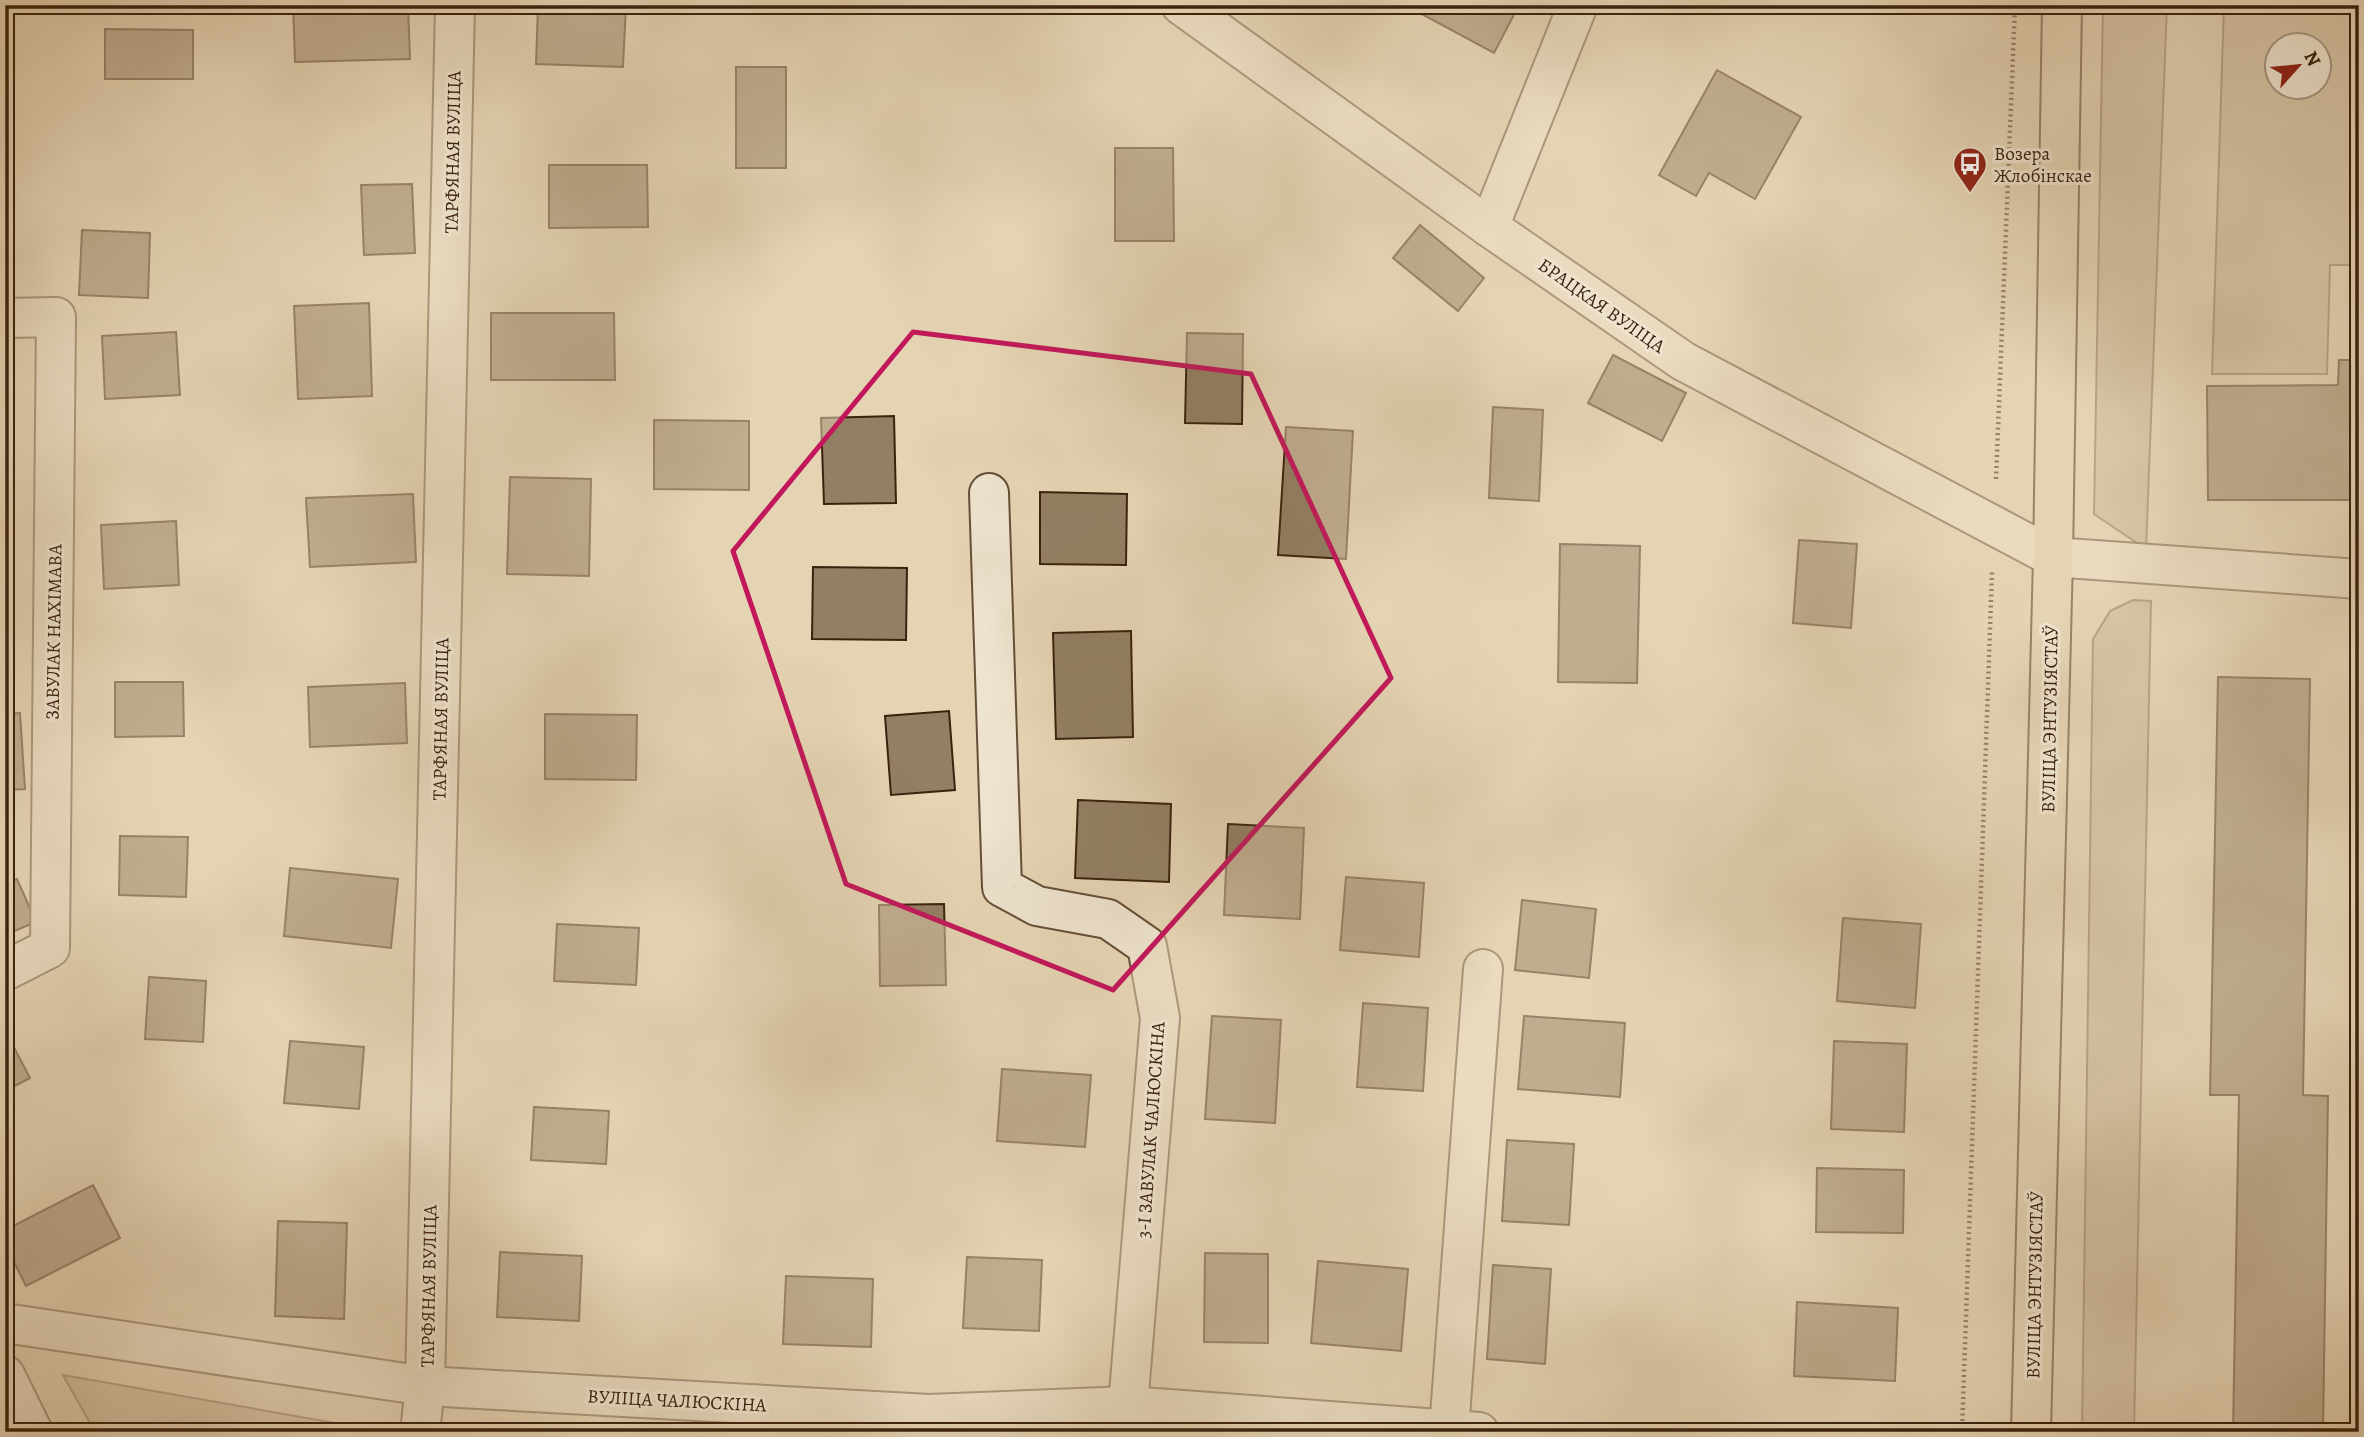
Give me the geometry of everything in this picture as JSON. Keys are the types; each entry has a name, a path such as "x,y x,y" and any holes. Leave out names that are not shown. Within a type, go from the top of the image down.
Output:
{"main road":[{"name":"ВУЛІЦА ЭНТУЗІЯСТАЎ","path":"2031,1432 2053,557 2062,5"}],"street":[{"name":"ТАРФЯНАЯ ВУЛІЦА","path":"420,1432 425,1386 455,5"},
{"name":"БРАЦКАЯ ВУЛІЦА","path":"1181,5 1489,227 1683,361 2053,557"},
{"path":"1489,227 1578,5"},
{"name":"ЗАВУЛАК НАХІМАВА","path":"5,318 56,317 51,948 5,971"},
{"name":"3-І ЗАВУЛАК ЧАЛЮСКІНА","path":"989,493 1002,887 1037,906 1108,919 1147,946 1160,1018 1128,1406"},
{"path":"2053,557 2359,579"},
{"path":"1464,1431 1483,969"},
{"name":"ВУЛІЦА ЧАЛЮСКІНА","path":"5,1324 425,1386 928,1423 1128,1406 1464,1431"},
{"path":"5,1375 33,1432"}],"path":[{"path":"1962,1432 2015,5"}],"highlighted area":[{"path":"913,332 1251,374 1391,678 1113,990 846,884 733,551"}],"shaded area":[{"path":"2103,5 2167,5 2146,549 2094,514"},
{"path":"2224,5 2359,5 2359,265 2330,265 2327,374 2212,374"},
{"path":"2133,600 2151,601 2134,1432 2082,1432 2093,639 2110,611"},
{"path":"63,1375 358,1427 357,1432 95,1432"}],"building":[{"path":"293,5 408,5 410,59 295,62"},
{"path":"538,5 626,5 623,67 536,64"},
{"path":"1405,5 1519,5 1494,53"},
{"path":"105,29 193,30 193,79 105,79"},
{"path":"736,67 786,67 786,168 736,168"},
{"path":"1717,70 1801,117 1755,199 1709,173 1696,196 1659,175"},
{"path":"1115,148 1173,148 1174,241 1115,241"},
{"path":"549,165 647,165 648,227 549,228"},
{"path":"412,184 415,253 364,255 361,185"},
{"path":"1420,225 1484,278 1458,311 1393,258"},
{"path":"82,230 150,233 148,298 79,295"},
{"path":"369,303 372,396 298,399 294,306"},
{"path":"491,313 614,313 615,380 491,380"},
{"path":"176,332 180,395 105,399 102,336"},
{"path":"1187,333 1243,334 1242,424 1185,423"},
{"path":"1613,355 1686,393 1662,441 1588,403"},
{"path":"2339,360 2359,360 2359,500 2208,500 2207,386 2338,385"},
{"path":"1493,407 1543,410 1539,501 1489,498"},
{"path":"894,416 896,503 824,504 821,418"},
{"path":"654,420 749,421 749,490 654,489"},
{"path":"1286,427 1353,431 1346,559 1278,555"},
{"path":"510,477 591,479 589,576 507,574"},
{"path":"1040,492 1127,494 1126,565 1040,564"},
{"path":"413,494 416,562 310,567 306,498"},
{"path":"176,521 179,585 104,589 101,525"},
{"path":"1799,540 1857,544 1851,628 1793,623"},
{"path":"1560,544 1640,546 1637,683 1558,682"},
{"path":"813,567 907,568 906,640 812,639"},
{"path":"1131,631 1133,737 1056,739 1053,633"},
{"path":"2218,677 2310,679 2303,1095 2328,1096 2323,1432 2233,1432 2239,1095 2210,1095"},
{"path":"115,682 183,682 184,736 115,737"},
{"path":"405,683 407,743 310,747 308,687"},
{"path":"949,711 955,790 891,795 885,716"},
{"path":"20,713 25,789 5,790 5,714"},
{"path":"545,714 637,715 636,780 545,779"},
{"path":"1078,800 1171,804 1169,882 1075,878"},
{"path":"1228,824 1304,828 1300,919 1224,915"},
{"path":"120,836 188,837 186,897 119,895"},
{"path":"290,868 398,879 391,948 284,936"},
{"path":"1346,877 1424,883 1419,957 1340,950"},
{"path":"17,879 36,922 5,935 5,884"},
{"path":"1522,900 1596,909 1589,978 1515,970"},
{"path":"944,904 946,985 880,986 879,905"},
{"path":"1843,918 1921,924 1915,1008 1837,1001"},
{"path":"557,924 639,928 636,985 554,981"},
{"path":"149,977 206,981 203,1042 145,1039"},
{"path":"1363,1003 1428,1008 1423,1091 1357,1087"},
{"path":"1212,1016 1281,1020 1275,1123 1205,1119"},
{"path":"1524,1016 1625,1023 1620,1097 1518,1089"},
{"path":"5,1030 30,1078 5,1091"},
{"path":"290,1041 364,1047 359,1109 284,1103"},
{"path":"1834,1041 1907,1044 1904,1132 1831,1129"},
{"path":"1002,1069 1091,1075 1085,1147 997,1141"},
{"path":"534,1107 609,1111 606,1164 531,1160"},
{"path":"1507,1140 1574,1144 1569,1225 1502,1221"},
{"path":"1817,1168 1904,1170 1903,1233 1816,1232"},
{"path":"93,1185 120,1238 26,1286 5,1244 5,1230"},
{"path":"278,1221 347,1223 344,1319 275,1316"},
{"path":"500,1252 582,1256 579,1321 497,1317"},
{"path":"1205,1253 1268,1254 1268,1343 1204,1342"},
{"path":"967,1257 1042,1260 1039,1331 963,1328"},
{"path":"1318,1261 1408,1269 1401,1351 1311,1343"},
{"path":"1493,1265 1551,1269 1545,1364 1487,1359"},
{"path":"786,1276 873,1279 871,1347 783,1344"},
{"path":"1797,1302 1898,1308 1895,1381 1794,1376"}],"place":[{"name":"Возера Жлобінскае","path":"1970,194"}]}
